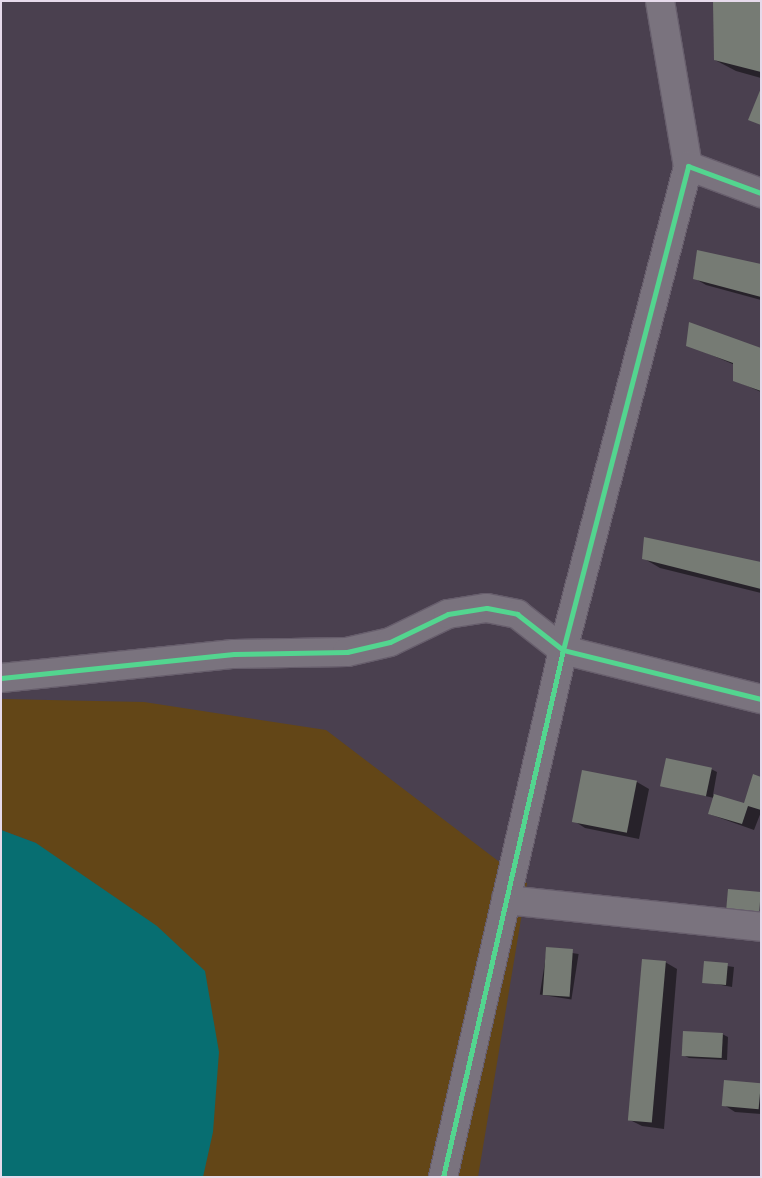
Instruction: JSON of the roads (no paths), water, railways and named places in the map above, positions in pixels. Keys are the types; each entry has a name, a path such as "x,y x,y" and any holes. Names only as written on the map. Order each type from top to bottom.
{"street":[{"path":"449,1176 506,900 563,650 688,166 660,1"},
{"path":"688,166 761,193"},
{"path":"1,678 234,654 347,652 390,642 448,614 487,608 517,614 563,650 761,699"},
{"path":"506,900 761,927"}]}
